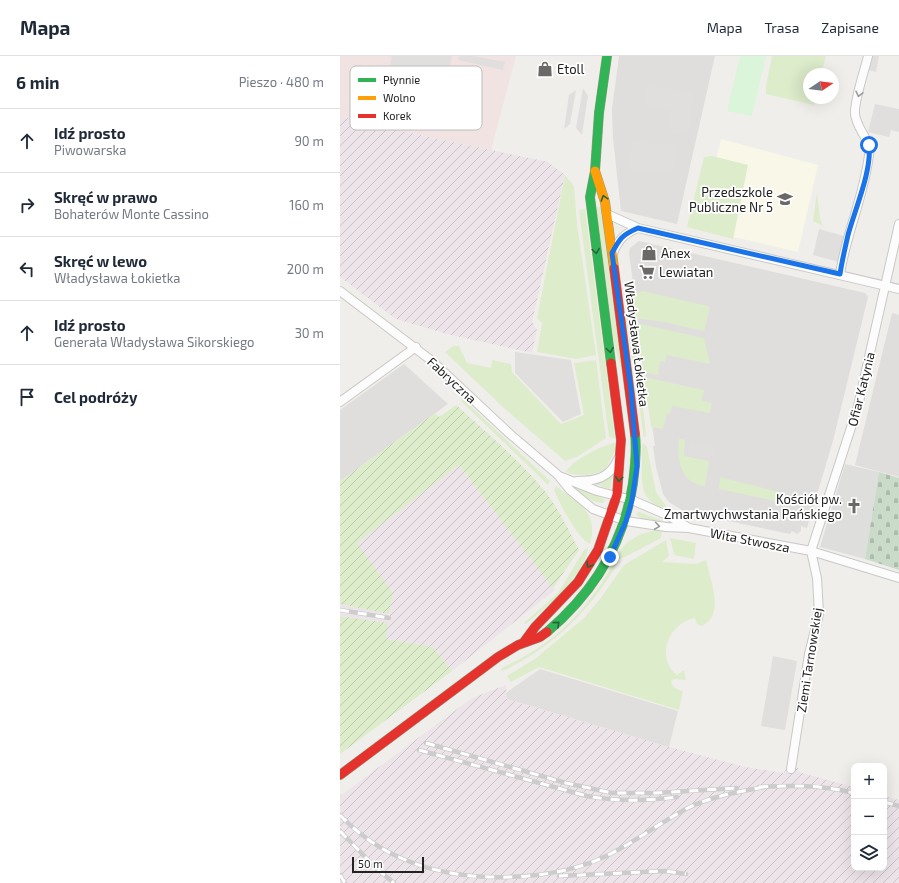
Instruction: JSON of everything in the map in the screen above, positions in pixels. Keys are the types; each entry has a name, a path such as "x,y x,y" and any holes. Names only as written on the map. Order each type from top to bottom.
{"main road":[{"name":"Władysława Łokietka","path":"524,642 532,631 578,582 598,550 611,517 617,495 621,451 613,374 590,197 595,171 599,113 607,56"},
{"name":"Władysława Łokietka","path":"524,642 542,636 578,603 610,557 626,521 632,500 637,466 636,440 607,214 605,202 595,171"},
{"path":"340,775 473,676 524,642"}],"street":[{"path":"840,274 848,234 859,199 870,154 869,145 857,122 854,112 868,56"},
{"path":"607,214 638,228 899,289"},
{"name":"Ofiar Katynia","path":"812,551 858,406 899,224"},
{"path":"612,253 619,239 624,234 638,228"},
{"name":"Fabryczna","path":"340,291 416,347 510,434 558,475 570,490 592,509 611,517"},
{"path":"340,402 416,347"},
{"name":"Fabryczna","path":"572,480 593,481 605,476 614,467 621,451"},
{"name":"Fabryczna","path":"558,475 597,490 632,500"},
{"name":"Wita Stwosza","path":"632,500 669,516 689,528"},
{"name":"Wita Stwosza","path":"611,517 626,521 666,527 689,528 812,551 899,578"},
{"name":"Ziemi Tarnowskiej","path":"791,769 809,654 819,614 817,578 812,551"}],"shaded area":[{"path":"340,56 516,56 491,150 396,130 482,130 482,66 350,66 350,118 340,116"},
{"path":"389,56 452,56 450,66 390,66 392,57"},
{"path":"459,56 473,56 505,62 503,70 458,60"},
{"path":"619,56 715,56 677,224 621,211 613,138 612,109"},
{"path":"872,56 879,56 876,72 868,70"},
{"path":"646,85 695,93 690,113 678,111 691,115 687,134 669,133 671,110 645,107"},
{"path":"583,88 588,96 582,135 576,128"},
{"path":"576,90 570,124 564,129 569,95"},
{"path":"875,104 899,109 899,132 891,130 889,137 868,132"},
{"path":"340,116 350,118 350,130 396,130 548,162 565,175 532,322 537,330 532,353 447,334 396,319 340,277"},
{"path":"721,139 818,165 798,252 699,229"},
{"path":"632,141 676,145 675,173 630,170"},
{"path":"819,229 844,236 839,262 813,255"},
{"path":"639,241 865,293 868,297 833,441 807,528 801,526 801,531 797,534 792,531 790,534 685,512 669,502 663,494 656,467 653,446 655,446 629,253 630,248"},
{"path":"892,313 899,315 899,477 855,465"},
{"path":"515,352 571,360 581,414 563,422 515,373"},
{"path":"404,364 448,404 340,481 340,410"},
{"path":"690,441 714,446 711,459 688,455"},
{"path":"845,464 879,472 865,559 820,547"},
{"path":"459,465 555,590 452,671 433,647 385,639 393,593 356,543"},
{"path":"340,604 389,614 388,623 340,616"},
{"path":"773,656 797,661 785,730 761,726"},
{"path":"540,669 678,711 669,747 507,699 506,693"},
{"path":"506,685 507,699 669,747 745,767 784,773 787,766 798,768 798,772 851,786 851,871 887,871 887,797 899,800 899,883 340,883 340,796 472,698"}],"green space":[{"path":"740,56 766,56 752,116 727,111"},
{"path":"772,56 826,56 823,68 803,68 803,102 766,94 766,86"},
{"path":"712,156 748,165 733,239 687,227 704,157"},
{"path":"565,175 574,186 577,224 596,355 576,359 537,352 542,323 537,318"},
{"path":"817,192 820,218 823,226 813,221"},
{"path":"596,207 601,207 622,372 614,344"},
{"path":"585,209 615,438 609,437 579,210"},
{"path":"642,291 708,306 710,308 704,331 664,322 635,318 632,297"},
{"path":"626,318 631,318 645,424 646,435 644,438"},
{"path":"636,323 704,338 710,364 667,355 665,362 660,361 658,375 643,372"},
{"path":"453,346 459,346 467,363 491,368 492,360 511,364 512,372 561,424 584,415 574,363 596,360 606,438 577,457 565,461 505,409 445,352"},
{"path":"644,377 704,390 702,401 712,403 710,413 672,406 670,414 667,413 663,429 651,427"},
{"path":"463,399 550,481 548,485 461,401"},
{"path":"456,405 512,456 543,489 567,526 579,550 553,588 459,465 357,543 393,593 389,614 340,604 340,481 435,413 439,417"},
{"path":"679,439 685,439 684,456 709,461 705,486 690,481 685,476 678,454"},
{"path":"614,443 616,445 614,453 605,470 595,474 586,475 576,475 566,472 574,463 587,454"},
{"path":"643,443 647,447 656,492 668,509 652,502 644,492 642,479"},
{"path":"879,472 899,478 899,570 865,559"},
{"path":"613,474 610,489 592,483"},
{"path":"720,477 786,494 782,505 771,500 719,489"},
{"path":"556,486 585,509 592,524 590,544 585,541 569,520 554,490"},
{"path":"572,486 590,492 605,500 603,503 599,503 591,500 582,495"},
{"path":"639,512 664,521 645,520 636,514"},
{"path":"655,530 662,530 661,538 623,558 617,559 622,548 626,544 637,536"},
{"path":"670,538 696,543 694,559 674,555"},
{"path":"666,540 669,556 662,562 696,564 706,560 713,587 715,606 713,615 709,621 701,626 697,624 695,618 686,621 672,634 668,642 666,651 670,668 677,675 684,670 686,680 674,679 671,681 676,688 683,691 679,710 539,667 511,682 507,676 536,658 583,619 600,599 624,565"},
{"path":"588,548 586,558 573,579 543,610 526,624 524,623 558,593 584,550"},
{"path":"614,563 616,565 615,568 606,582 574,621 535,653 506,670 501,671 502,668 529,654 561,631 590,599"},
{"path":"340,616 388,623 386,639 433,647 452,671 340,754"}],"railway":[{"path":"340,610 389,618"},
{"path":"426,743 566,783 612,793 656,793 737,788"},
{"path":"419,750 587,796 632,800 677,797"},
{"path":"759,787 807,786 830,788 851,792"},
{"path":"340,815 360,834 383,849 406,860 431,869 457,874 483,877 510,877 537,875 571,869 588,864 615,851 688,808 706,800 764,787"},
{"path":"887,803 899,806"},
{"path":"340,831 376,868 394,883"},
{"path":"559,876 665,871 686,874"},
{"path":"340,875 345,883"}],"traffic: fast":[{"path":"607,56 599,113 595,171 590,197 611,363"},
{"path":"547,632 579,601 592,584 614,546 629,505 635,465 635,434"}],"traffic: slow":[{"path":"595,171 605,202 614,268"}],"traffic: jam":[{"path":"614,268 635,434"},
{"path":"524,642 535,627 578,582 598,550 617,495 621,440 611,363"},
{"path":"340,775 498,657 518,645 540,637 547,632"}],"place":[{"name":"Etoll","path":"545,69"},
{"name":"Przedszkole Publiczne Nr 5","path":"785,199"},
{"name":"Anex","path":"649,253"},
{"name":"Lewiatan","path":"647,272"},
{"name":"Kościół pw. Zmartwychwstania Pańskiego","path":"854,506"}],"route":[{"path":"610,557 626,521 632,500 637,466 631,390 612,253 619,239 624,234 638,228 840,274 848,234 859,199 870,154 869,145"}]}
